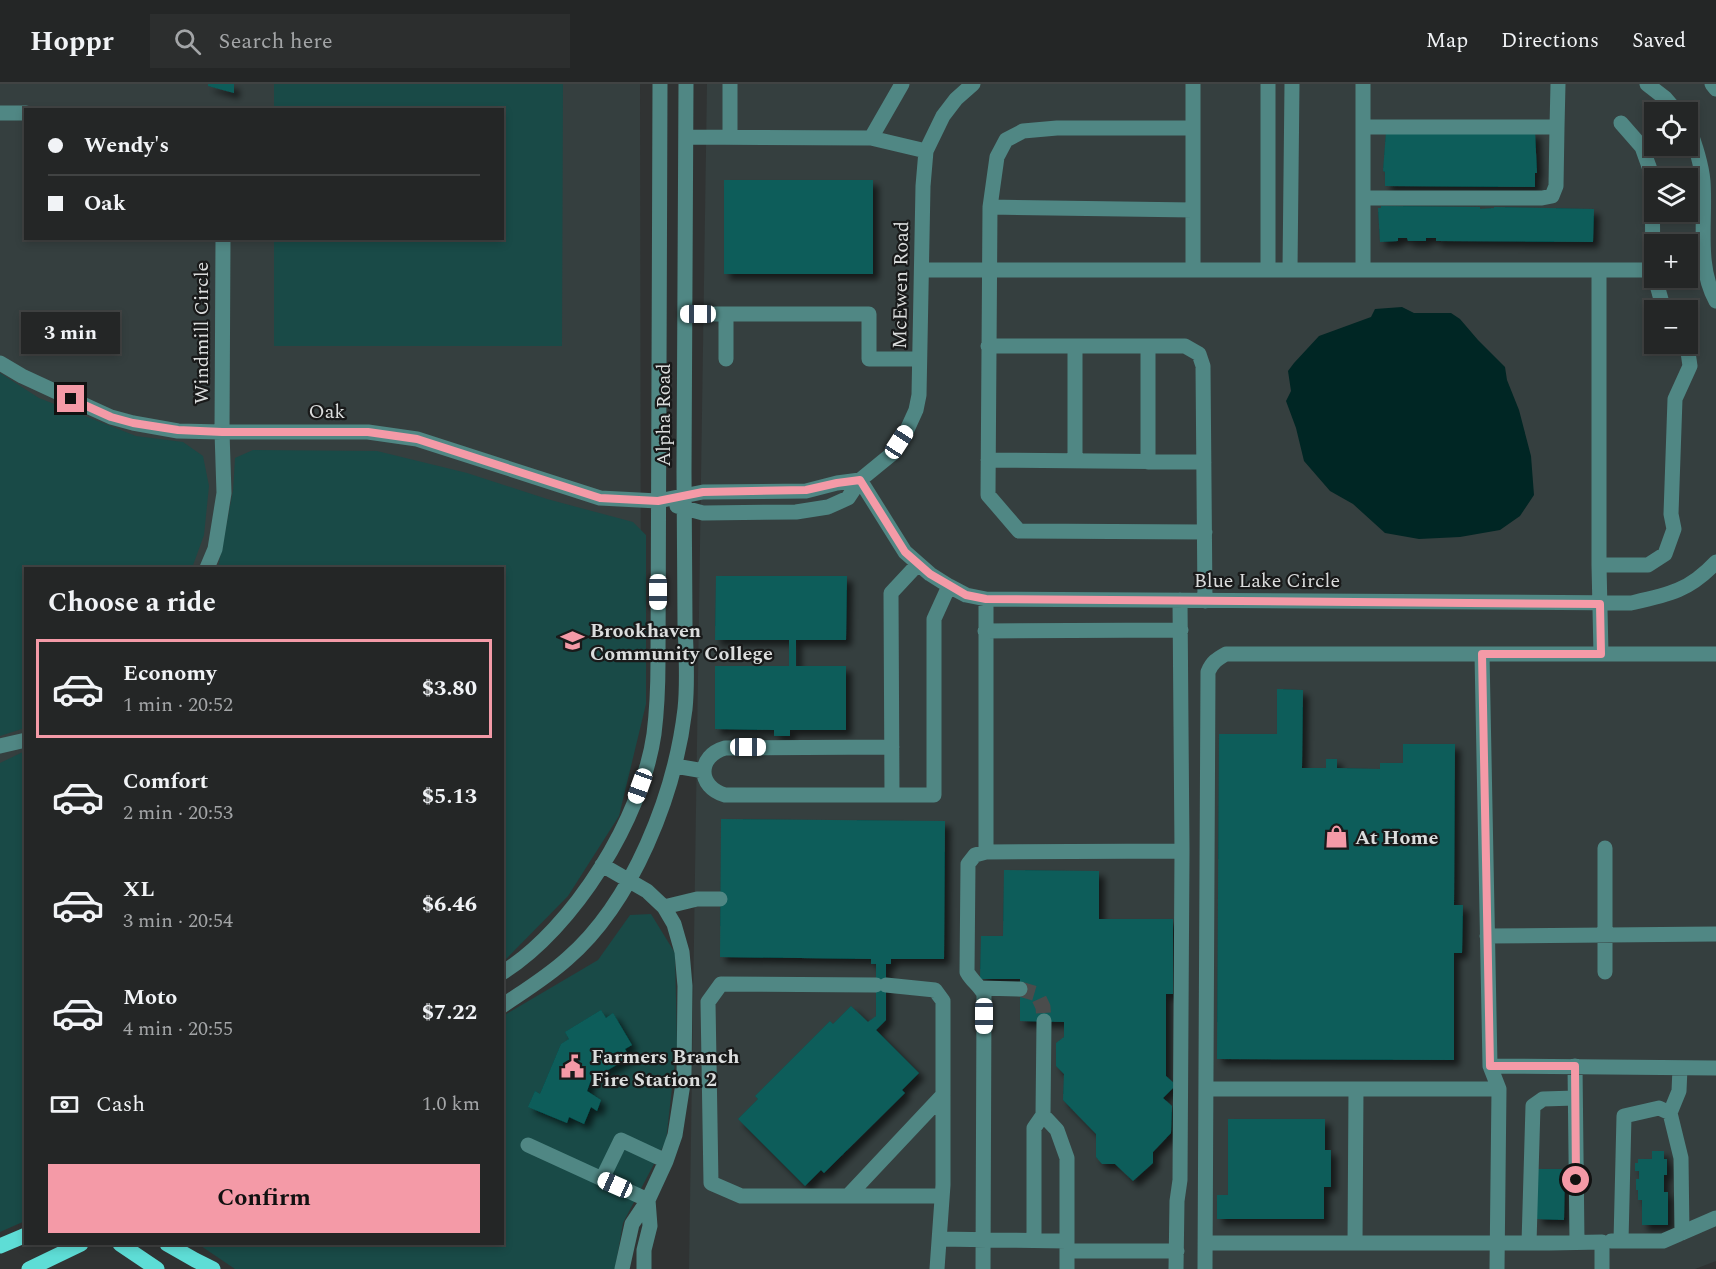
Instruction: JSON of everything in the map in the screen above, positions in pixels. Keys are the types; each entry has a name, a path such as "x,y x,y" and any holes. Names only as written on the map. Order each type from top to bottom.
{"main road":[{"path":"0,1246 24,1236"},
{"path":"29,1269 79,1245"},
{"path":"121,1245 157,1269"},
{"path":"169,1245 213,1269"},
{"path":"187,1245 195,1260"}],"street":[{"name":"Alpha Road","path":"504,972 555,930 579,901 602,865 633,806 647,767 654,736 657,700 660,84"},
{"name":"Alpha Road","path":"504,1005 567,959 606,915 629,880 651,835 675,766 685,707 686,670 684,502 686,84"},
{"path":"730,84 730,137"},
{"path":"871,138 902,84"},
{"path":"1193,84 1193,270"},
{"path":"1268,84 1268,270"},
{"path":"1290,270 1292,84"},
{"path":"1363,84 1363,270"},
{"path":"1363,198 1542,198 1552,196 1556,186 1558,84"},
{"path":"1647,84 1668,102"},
{"path":"1712,84 1716,89"},
{"name":"McEwen Road","path":"658,501 684,502 703,513 814,510 828,507 848,498 860,480 893,453 916,410 919,395 923,186 926,152 943,116 969,85"},
{"path":"0,113 24,113"},
{"path":"1621,123 1642,147 1652,175 1653,234"},
{"path":"1363,127 1557,127"},
{"path":"1193,128 1057,128 1023,131 1006,140 997,156 990,207 988,270 988,495 1019,531 1204,532"},
{"path":"686,137 871,138 926,152"},
{"path":"1698,155 1703,180 1704,270 1714,291"},
{"path":"1268,177 1291,177"},
{"path":"990,207 1193,210"},
{"name":"Windmill Circle","path":"207,567 215,549 224,493 223,240"},
{"path":"921,270 1599,270 1644,273"},
{"path":"1599,270 1601,654"},
{"path":"1698,270 1704,270"},
{"path":"685,314 869,314 869,359 919,359"},
{"path":"726,314 726,359"},
{"path":"988,346 1185,346 1199,354 1203,366 1205,601"},
{"path":"1075,346 1076,461"},
{"path":"1148,346 1148,462"},
{"path":"1599,575 1648,565 1665,554 1674,529 1671,514 1675,399 1690,366 1688,354"},
{"name":"Oak","path":"0,363 22,376 111,417 133,423 178,430 368,432 417,439 600,498 658,501"},
{"path":"988,460 1204,462"},
{"name":"McEwen Road","path":"684,502 703,492 806,490 860,480"},
{"name":"Blue Lake Circle","path":"860,480 905,552 930,574 966,595 986,599 1631,603 1670,594 1688,586 1716,562"},
{"path":"892,795 891,593 918,564"},
{"path":"892,747 725,748 711,754 706,760 704,771 706,783 711,789 725,795 934,795 934,619 949,585"},
{"path":"986,599 986,852"},
{"path":"1176,1269 1180,1179 1182,851 1180,600"},
{"path":"985,631 1181,630"},
{"path":"1205,1269 1208,672 1210,665 1226,654 1716,654"},
{"path":"1482,654 1490,1066 1499,1089 1497,1269"},
{"path":"0,746 24,740"},
{"path":"675,766 704,771"},
{"path":"1605,848 1605,972"},
{"path":"984,1269 984,994 979,984 972,980 967,972 968,864 975,855 986,852 1182,851"},
{"path":"602,865 646,891 664,906 674,924 682,952 685,986 684,1077 675,1136 648,1200 632,1224 622,1269"},
{"path":"664,906 697,899 720,899"},
{"path":"1487,936 1716,934"},
{"path":"937,1269 942,1196 944,1001 935,990 881,985 722,984 708,1002 711,1184 741,1197 942,1196"},
{"path":"981,988 1020,989"},
{"path":"1034,1240 1034,1128 1043,1114 1044,1025"},
{"path":"1490,1066 1716,1068"},
{"path":"1575,1066 1577,1242"},
{"path":"1680,1068 1679,1091 1670,1113 1681,1158 1682,1233"},
{"path":"684,1077 709,1078"},
{"path":"1206,1089 1499,1089"},
{"path":"1355,1243 1356,1089"},
{"path":"848,1196 943,1095"},
{"path":"1529,1243 1533,1106 1543,1099 1575,1098"},
{"path":"1621,1241 1624,1116 1659,1108 1670,1113"},
{"path":"1043,1114 1057,1130 1066,1158 1067,1269"},
{"path":"602,1179 621,1140 666,1161"},
{"path":"528,1145 648,1200"},
{"path":"644,1269 644,1250 650,1226 648,1200"},
{"path":"1205,1243 1663,1241 1716,1218"},
{"path":"940,1239 1034,1240 1067,1246 1177,1251"},
{"path":"1602,1242 1602,1269"}],"shaded area":[{"name":"Brookhaven Community College","path":"0,84 640,84 641,714 504,570 504,567 24,567 24,1219 0,1232"},
{"path":"274,84 563,84 562,346 274,346 274,240 504,240 504,108 274,108"},
{"path":"707,84 1716,84 1716,1261 1695,1269 689,1269"},
{"path":"1402,307 1414,313 1451,313 1460,319 1505,367 1531,456 1534,495 1520,516 1500,530 1460,537 1419,539 1385,533 1353,504 1330,491 1304,461 1296,428 1286,401 1291,391 1288,371 1319,336 1371,317 1375,309"},
{"path":"0,373 39,398 136,436 183,442 203,456 209,486 204,535 192,567 24,567 24,728 0,736"},
{"path":"253,450 377,451 467,473 547,499 633,522 646,535 646,704 619,816 568,896 504,961 504,567 218,567 233,491 235,458"},
{"path":"24,751 24,1221 0,1232 0,763"},
{"path":"651,914 675,953 677,1044 666,1141 623,1223 615,1269 235,1269 199,1245 504,1245 504,1015 598,960 630,915"}],"building":[{"path":"208,84 234,84 234,93 208,86"},
{"path":"1386,132 1535,132 1537,173 1535,173 1535,187 1385,186 1385,172 1383,171"},
{"path":"724,180 873,180 873,274 724,274"},
{"path":"1381,206 1594,209 1593,242 1436,241 1436,238 1426,238 1426,241 1408,241 1407,238 1398,238 1398,241 1380,242 1378,208"},
{"path":"716,576 847,576 846,640 796,640 796,666 846,666 846,730 790,730 790,736 774,736 774,730 715,729 715,666 789,666 789,640 715,640"},
{"name":"At Home","path":"1277,689 1303,690 1302,768 1326,768 1326,759 1337,759 1337,768 1380,769 1380,763 1403,763 1403,744 1455,744 1454,905 1463,905 1462,953 1454,953 1454,1060 1217,1059 1219,734 1277,734"},
{"path":"721,819 945,821 944,959 891,959 891,964 886,964 886,1020 876,1030 919,1073 902,1090 905,1093 824,1173 821,1170 805,1186 738,1119 758,1099 755,1096 830,1021 833,1024 851,1006 868,1022 876,1016 876,964 871,964 871,959 720,957"},
{"path":"1004,870 1099,871 1099,919 1173,919 1173,994 1166,994 1166,1076 1176,1085 1163,1098 1172,1106 1171,1133 1153,1152 1153,1163 1133,1181 1115,1164 1102,1164 1096,1157 1096,1134 1063,1100 1064,1074 1056,1066 1056,1043 1064,1037 1064,1022 1020,1021 1020,979 980,979 981,936 1003,936"},
{"path":"601,1010 606,1018 613,1013 632,1045 625,1049 630,1057 591,1080 587,1091 601,1100 597,1111 591,1107 584,1124 569,1117 567,1123 528,1107 535,1091 540,1094 561,1044 569,1039 565,1032"},
{"path":"1228,1119 1325,1119 1325,1150 1331,1150 1331,1187 1324,1187 1324,1219 1217,1219 1217,1195 1228,1195"},
{"path":"1652,1151 1664,1151 1664,1159 1667,1159 1664,1192 1668,1192 1668,1225 1642,1225 1642,1200 1638,1200 1638,1190 1636,1190 1639,1171 1635,1171 1635,1163 1638,1163 1638,1159 1652,1159"},
{"path":"1536,1169 1565,1169 1564,1220 1537,1219"}],"tunnel":[{"path":"1020,989 1037,994 1043,1007 1044,1021"}],"place":[{"name":"Brookhaven Community College","path":"572,641"},
{"name":"At Home","path":"1337,837"},
{"name":"Farmers Branch Fire Station 2","path":"573,1067"}],"route":[{"path":"71,399 111,417 178,430 368,432 417,439 600,498 658,501 703,492 806,490 860,480 905,552 930,574 966,595 986,599 1600,604 1601,654 1482,654 1490,1066 1575,1066 1576,1180"}]}
